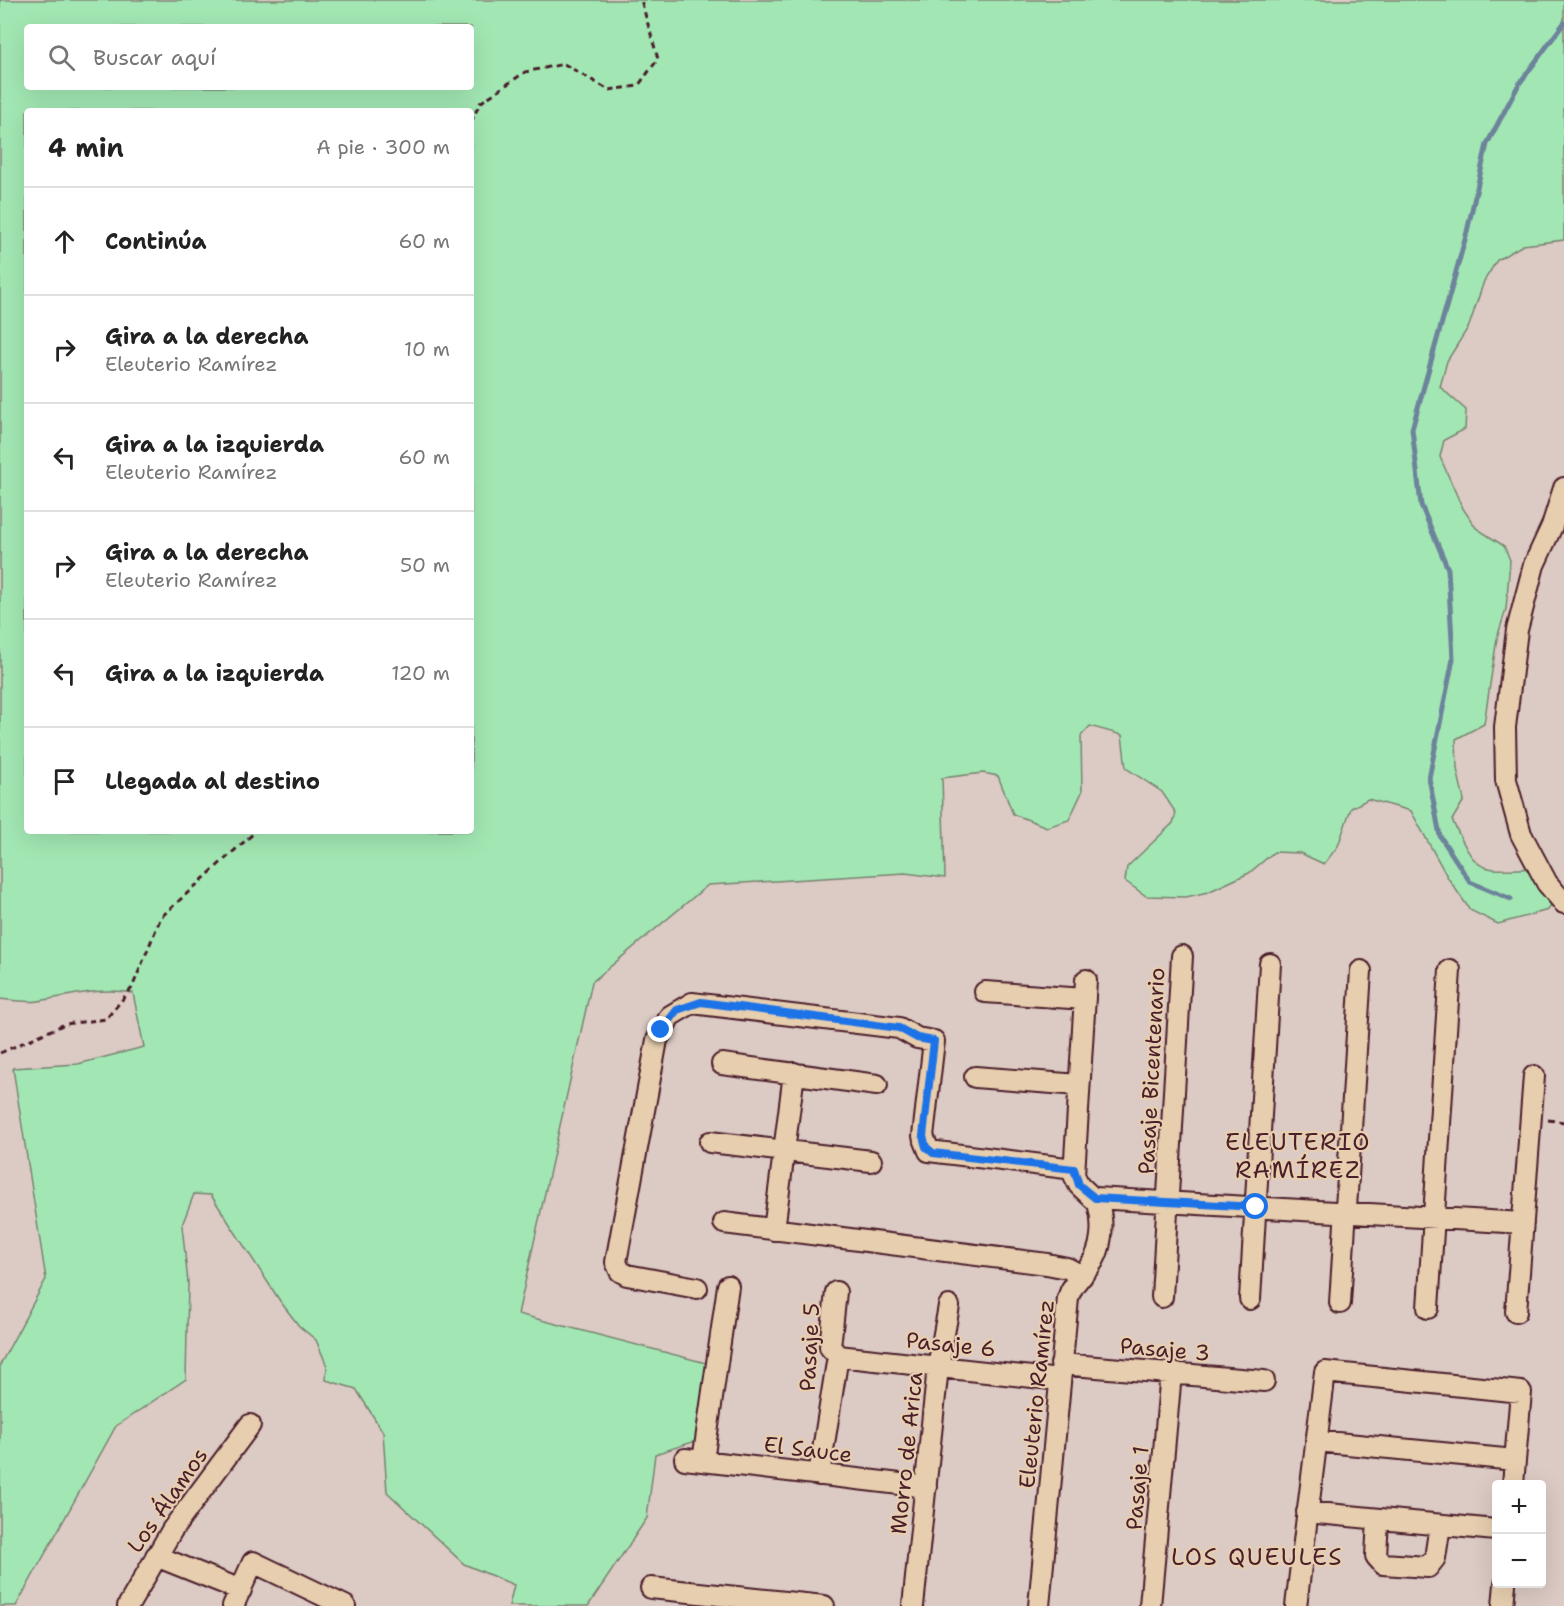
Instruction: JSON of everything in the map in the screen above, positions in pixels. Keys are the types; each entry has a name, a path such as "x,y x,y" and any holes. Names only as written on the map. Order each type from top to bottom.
{"street":[{"path":"1564,488 1552,526 1533,565 1517,630 1505,727 1506,780 1521,834 1547,883 1564,903"},
{"name":"Pasaje Bicentenario","path":"1162,1297 1182,956"},
{"path":"1250,1299 1270,964"},
{"path":"1428,1308 1450,970"},
{"path":"1340,1303 1361,971"},
{"path":"985,992 1085,989 1074,1169 1079,1185 1095,1198 1523,1223"},
{"path":"697,1288 627,1275 620,1271 616,1262 654,1050 661,1030 670,1016 684,1006 701,1002 899,1028 917,1038 934,1041 923,1136 929,1150 1074,1169"},
{"path":"722,1064 877,1085"},
{"path":"774,1230 794,1073"},
{"path":"1516,1312 1534,1076"},
{"path":"975,1077 1079,1085"},
{"path":"710,1142 872,1161"},
{"name":"Eleuterio Ramírez","path":"1039,1606 1068,1298 1073,1285 1097,1256 1100,1244 1100,1209 1095,1198"},
{"path":"724,1223 1047,1264 1082,1275"},
{"name":"El Sauce","path":"728,1286 694,1460 926,1487"},
{"name":"Pasaje 5","path":"819,1475 838,1356 830,1347 836,1292"},
{"name":"Morro de Arica","path":"913,1606 939,1367 949,1306"},
{"name":"Pasaje 6","path":"838,1356 939,1367 1061,1372"},
{"name":"Pasaje 3","path":"1061,1372 1171,1373 1264,1382"},
{"path":"1296,1606 1325,1372 1521,1392 1513,1480"},
{"name":"Pasaje 1","path":"1150,1606 1171,1373"},
{"name":"Los Álamos","path":"128,1606 156,1556 250,1425"},
{"path":"1316,1441 1515,1460"},
{"path":"1307,1512 1492,1530"},
{"path":"1378,1519 1376,1556 1383,1563 1428,1567 1432,1564 1440,1525"},
{"path":"156,1556 237,1598 253,1562 345,1606"},
{"path":"651,1588 824,1606"},
{"path":"1503,1606 1505,1588"}],"path":[{"path":"474,116 480,103 525,72 564,64 609,90 638,86 658,59 641,0"},
{"path":"0,1053 64,1024 106,1019 132,987 160,917 253,834"}],"green space":[{"path":"0,0 1564,0 1564,240 1523,245 1497,260 1484,281 1469,326 1447,361 1440,387 1466,410 1465,429 1444,440 1440,457 1462,507 1476,528 1504,546 1510,560 1506,609 1497,638 1484,724 1456,739 1457,769 1464,800 1452,820 1474,860 1490,868 1536,868 1553,902 1548,910 1498,924 1470,910 1448,878 1411,811 1368,799 1351,808 1338,846 1324,864 1300,853 1274,852 1249,873 1208,892 1186,897 1146,896 1125,881 1127,867 1173,823 1176,813 1162,792 1126,768 1122,735 1090,726 1081,736 1082,792 1069,820 1047,827 1013,814 998,776 983,773 942,778 945,878 905,873 708,885 592,982 518,1314 710,1364 696,1441 655,1454 647,1518 588,1606 509,1606 514,1585 464,1564 387,1492 383,1432 356,1389 326,1380 327,1366 316,1340 299,1326 280,1301 211,1195 194,1194 182,1225 188,1283 186,1379 116,1426 16,1606 0,1606 0,1365 46,1279 13,1068 78,1064 144,1047 133,993 108,991 24,1002 0,999"}],"waterway":[{"path":"1511,899 1470,882 1440,836 1429,778 1453,659 1448,569 1421,505 1412,429 1466,236 1487,144 1519,84 1564,23"}],"district":[{"name":"ELEUTERIO RAMÍREZ","path":"1298,1156"},
{"name":"LOS QUEULES","path":"1257,1557"}],"route":[{"path":"661,1030 665,1022 677,1010 701,1002 899,1028 917,1038 934,1041 923,1136 926,1147 933,1153 1074,1169 1079,1185 1095,1198 1256,1207"}]}
